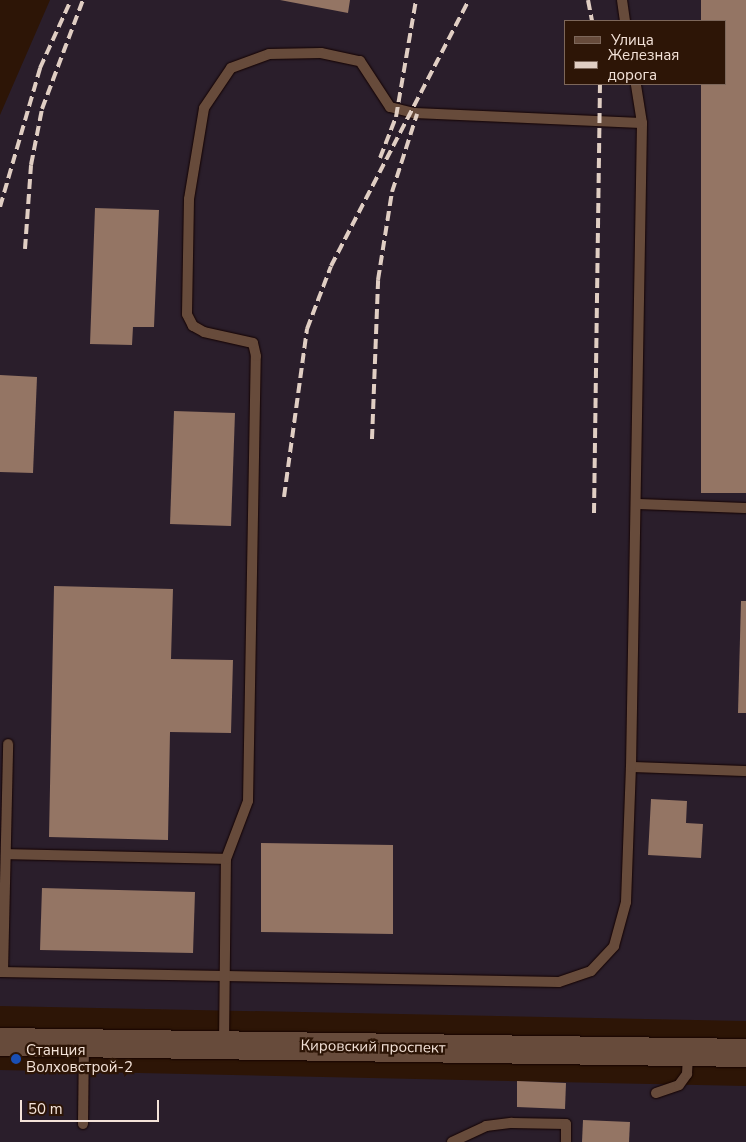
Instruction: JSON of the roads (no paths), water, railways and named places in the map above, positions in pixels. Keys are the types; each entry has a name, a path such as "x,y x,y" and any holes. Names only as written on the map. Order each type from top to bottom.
{"main road":[{"name":"Кировский проспект","path":"0,1042 746,1053"}],"lane":[{"path":"622,0 625,20"},
{"path":"224,1045 226,859 248,801 256,356 253,343 204,332 192,326 187,314 189,199 204,108 231,68 269,54 321,53 360,61 390,106 414,113 642,123"},
{"path":"8,744 1,972 558,982 591,971 614,946 626,902 637,504 642,123 636,85"},
{"path":"637,504 746,508"},
{"path":"631,767 746,771"},
{"path":"6,854 226,859"},
{"path":"84,1043 84,1124"},
{"path":"656,1093 679,1085 686,1074 688,1052"},
{"path":"452,1142 463,1134 512,1122 566,1124 566,1142"}],"railway":[{"path":"0,207 40,68 71,0"},
{"path":"25,249 31,165 42,109 83,0"},
{"path":"380,158 396,117 416,0"},
{"path":"284,497 307,329 331,266 469,0"},
{"path":"588,0 592,20"},
{"path":"594,513 600,85"},
{"path":"372,439 378,280 392,192 417,114"}],"place":[{"name":"Станция Волховстрой-2","path":"16,1059"}]}
